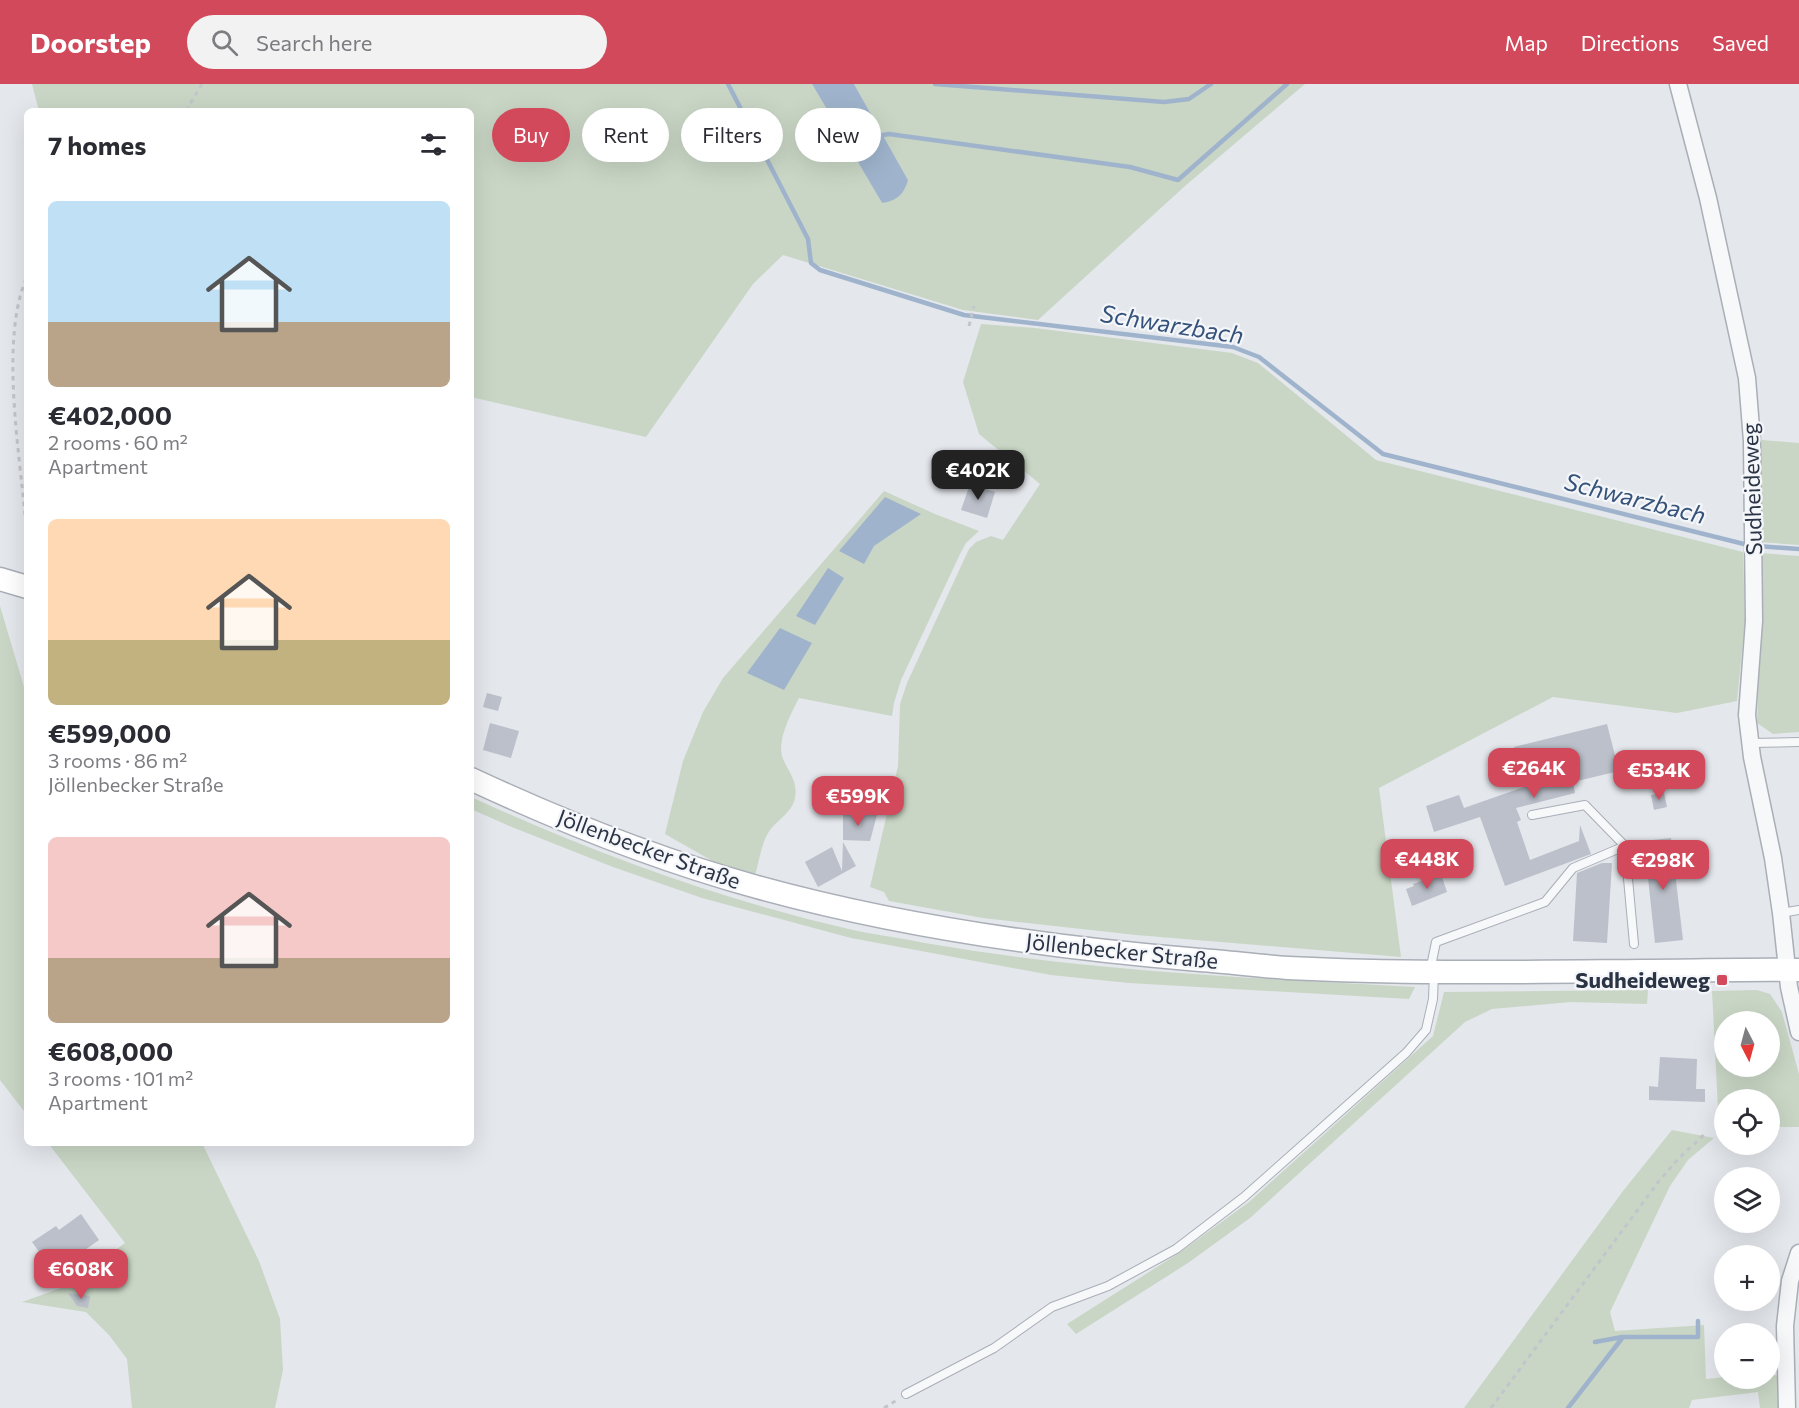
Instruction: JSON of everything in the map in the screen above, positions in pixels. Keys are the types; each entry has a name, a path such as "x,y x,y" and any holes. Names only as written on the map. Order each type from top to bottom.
{"street":[{"name":"Sudheideweg","path":"1678,84 1708,198 1747,378 1752,441 1754,543 1754,621 1747,715 1760,802 1773,858 1793,970 1799,1032"},
{"path":"0,579 24,586"},
{"name":"Jöllenbecker Straße","path":"474,780 518,801 619,841 712,873 780,893 908,922 991,937 1133,954 1287,968 1432,971 1793,970"},
{"path":"1787,1408 1785,1326 1790,1281 1799,1253"}],"lane":[{"path":"1750,743 1799,742"},
{"path":"1532,815 1585,805 1624,846 1634,944"},
{"path":"906,1394 994,1348 1052,1307 1108,1286 1176,1249 1244,1197 1412,1046 1425,1030 1433,999 1432,971 1436,942 1545,902 1573,868 1624,846"},
{"path":"1781,913 1799,910"}],"path":[{"path":"188,108 202,84"},
{"path":"24,284 20,293 14,336 15,394 24,503"},
{"path":"969,326 974,306"},
{"path":"1491,1408 1659,1181 1678,1158 1706,1133"}],"green space":[{"path":"32,84 812,84 826,108 795,108 795,162 858,162 882,203 908,180 881,132 881,108 868,108 854,84 1305,84 1185,186 1038,320 963,310 783,255 753,284 646,437 474,398 474,108 38,108"},
{"path":"981,324 1035,328 1232,353 1258,363 1376,460 1743,552 1745,622 1737,701 1677,713 1553,697 1379,788 1401,957 1136,935 983,918 889,901 884,892 870,887 898,766 900,704 907,683 969,549 976,542 991,536 1003,540 1040,484 979,434 963,382"},
{"path":"1762,440 1799,443 1799,545 1760,542"},
{"path":"884,491 979,531 966,543 960,554 901,680 892,716 799,698 785,728 781,744 783,759 796,792 793,804 767,835 755,875 716,863 665,834 683,761 703,712 723,678"},
{"path":"1760,553 1799,556 1799,732 1773,734 1757,723 1761,618"},
{"path":"0,606 24,687 24,1111 0,1080"},
{"path":"474,798 611,856 706,890 862,932 986,953 1108,967 1231,977 1415,987 1409,999 1129,983 1051,975 851,938 702,898 613,867 474,810"},
{"path":"1648,990 1647,1004 1571,1002 1492,1009 1465,1022 1250,1218 1188,1263 1076,1334 1067,1324 1179,1253 1249,1202 1433,1036 1444,992"},
{"path":"1757,990 1770,994 1782,1012 1799,1074 1799,1127 1780,1127 1780,1089 1717,1089 1716,1077 1780,1077 1780,1011 1714,1011 1714,1030 1712,991"},
{"path":"1672,1130 1714,1138 1688,1160 1670,1186 1610,1312 1615,1331 1704,1325 1706,1379 1714,1378 1714,1389 1780,1389 1780,1387 1782,1408 1760,1408 1758,1392 1692,1400 1689,1408 1464,1408 1623,1191"},
{"path":"50,1146 203,1146 259,1261 280,1319 283,1370 275,1408 132,1408 127,1359 109,1335 86,1312 22,1302 64,1287 125,1243"}],"water":[{"path":"812,84 854,84 868,108 826,108"},
{"path":"881,132 908,180 899,196 892,201 882,203 858,162 881,162"},
{"path":"885,497 921,514 874,546 864,564 839,551"},
{"path":"828,568 844,578 815,625 796,616"},
{"path":"780,628 812,643 784,690 747,673"}],"building":[{"path":"970,484 995,492 987,518 961,510"},
{"path":"487,693 502,697 498,711 483,707"},
{"path":"490,723 519,731 511,758 483,750"},
{"path":"1607,724 1619,771 1573,782 1575,793 1516,808 1521,820 1517,822 1530,860 1579,841 1580,825 1591,854 1505,886 1480,817 1434,832 1426,806 1459,795 1464,808 1524,787 1514,747"},
{"path":"1664,793 1667,807 1654,810 1651,795"},
{"path":"843,813 877,815 870,841 843,840"},
{"path":"1671,838 1683,940 1655,943 1644,841"},
{"path":"843,842 856,866 818,887 805,862 832,847 842,871"},
{"path":"1602,863 1612,863 1607,943 1573,941 1577,873"},
{"path":"1441,874 1447,892 1412,906 1406,889 1414,886 1413,884"},
{"path":"1660,1057 1697,1059 1696,1089 1705,1089 1705,1102 1649,1100 1649,1086 1658,1087"},
{"path":"81,1214 99,1240 54,1272 32,1242 56,1226 59,1230"},
{"path":"68,1293 90,1296 88,1308 77,1306"}],"waterway":[{"name":"Schwarzbach","path":"728,84 808,239 811,263 820,270 964,315 1233,347 1259,357 1383,454 1748,545"},
{"path":"935,84 1164,102 1189,99 1211,84"},
{"path":"883,135 1130,167 1178,180 1287,84"},
{"name":"Schwarzbach","path":"1757,546 1799,549"},
{"path":"1568,1408 1623,1337 1698,1337 1698,1321"},
{"path":"1595,1342 1622,1337"}],"place":[{"name":"Sudheideweg","path":"1722,980"}]}
